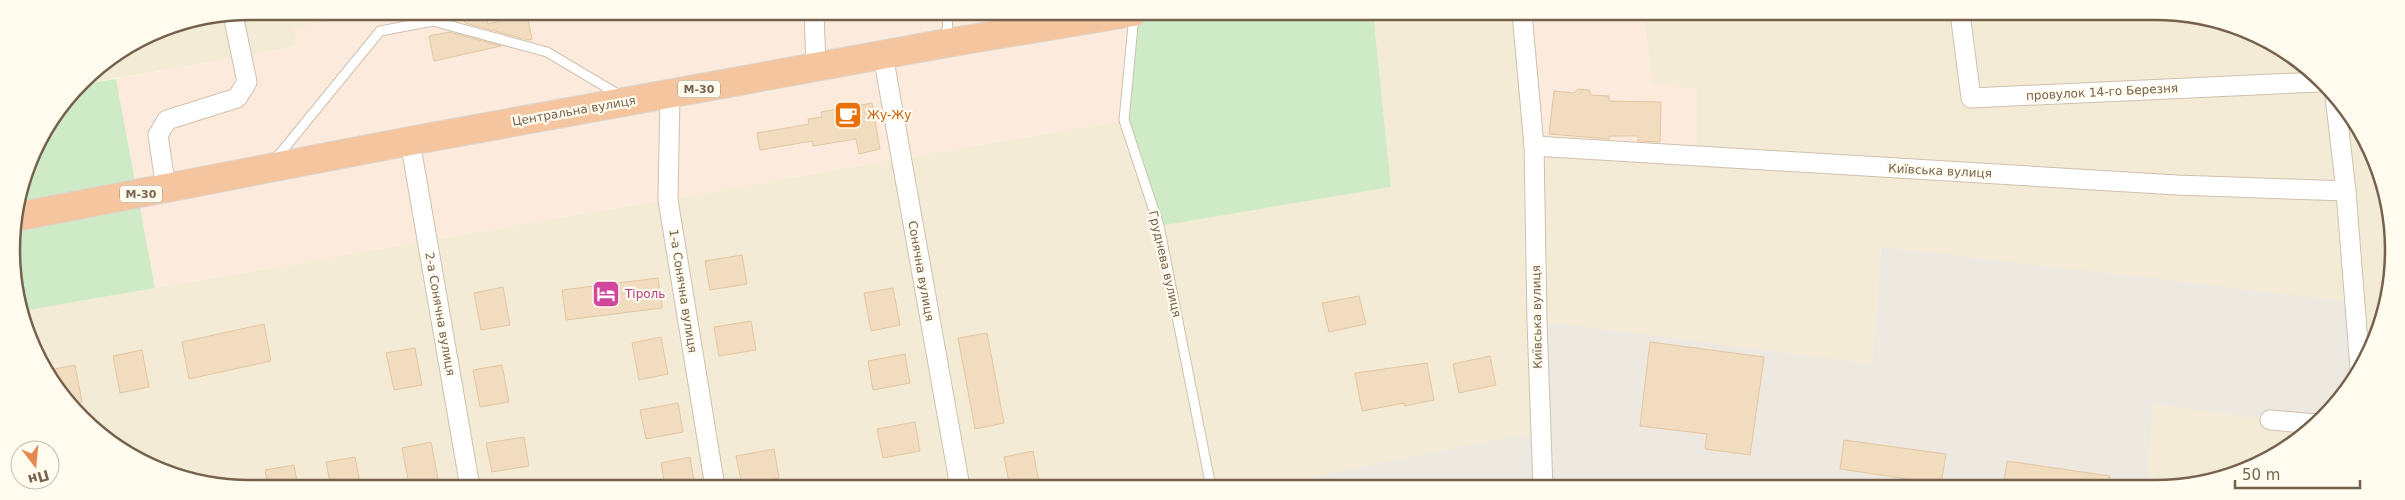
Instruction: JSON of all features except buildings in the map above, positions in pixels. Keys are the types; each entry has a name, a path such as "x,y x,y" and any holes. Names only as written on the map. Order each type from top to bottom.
{"highway":[{"name":"Центральна вулиця","path":"22,217 410,141 947,43 1085,20"}],"street":[{"path":"166,189 158,135 167,120 237,98 247,82 234,20"},
{"path":"814,20 816,68"},
{"name":"Київська вулиця","path":"1523,20 1534,146 1537,321 1543,480"},
{"name":"провулок 14-го Березня","path":"1961,20 1971,98 2313,82"},
{"name":"Сонячна вулиця","path":"883,55 959,480"},
{"name":"1-а Сонячна вулиця","path":"670,94 668,200 714,480"},
{"path":"2337,109 2346,191 2359,356"},
{"name":"2-а Сонячна вулиця","path":"410,141 469,480"},
{"name":"Київська вулиця","path":"1534,146 2177,185 2346,191"},
{"path":"2270,420 2307,423"}],"lane":[{"path":"947,43 948,20"},
{"name":"Груднева вулиця","path":"1132,20 1124,120 1159,226 1209,480"},
{"path":"266,170 380,31 434,21 547,52 631,101"}],"shaded area":[{"path":"235,20 352,20 296,47 92,83 122,59 148,44 176,32 205,24"},
{"path":"334,20 1130,20 1124,120 155,288 116,79 296,47 294,29"},
{"path":"1374,20 1535,20 1652,82 1644,20 2170,20 2215,28 2257,44 2283,59 2307,77 2328,98 2354,135 2373,176 2381,205 2385,235 2385,265 2381,295 2373,324 2353,366 1881,247 1872,365 1297,480 235,480 205,476 176,468 148,456 122,441 87,413 51,365 32,324 28,310 1124,120 1391,188"},
{"path":"1523,20 1644,20 1652,82 1697,90 1697,157 1534,146"},
{"path":"1881,247 2355,302 2359,356 2346,378 2328,402 2311,419 2270,420 2153,404 2148,480 1297,480 1541,431 1537,321 1872,364"},
{"path":"2153,403 2270,420 2307,423 2270,449 2229,468 2200,476 2170,480 2148,480"}],"green space":[{"path":"1133,20 1374,20 1391,187 1159,226 1124,120"},
{"path":"116,79 155,288 28,310 20,265 20,235 28,190 32,176 51,135 77,98 92,83"}],"place":[{"name":"Жу-Жу","path":"848,115"},
{"name":"Тіроль","path":"606,294"}]}
